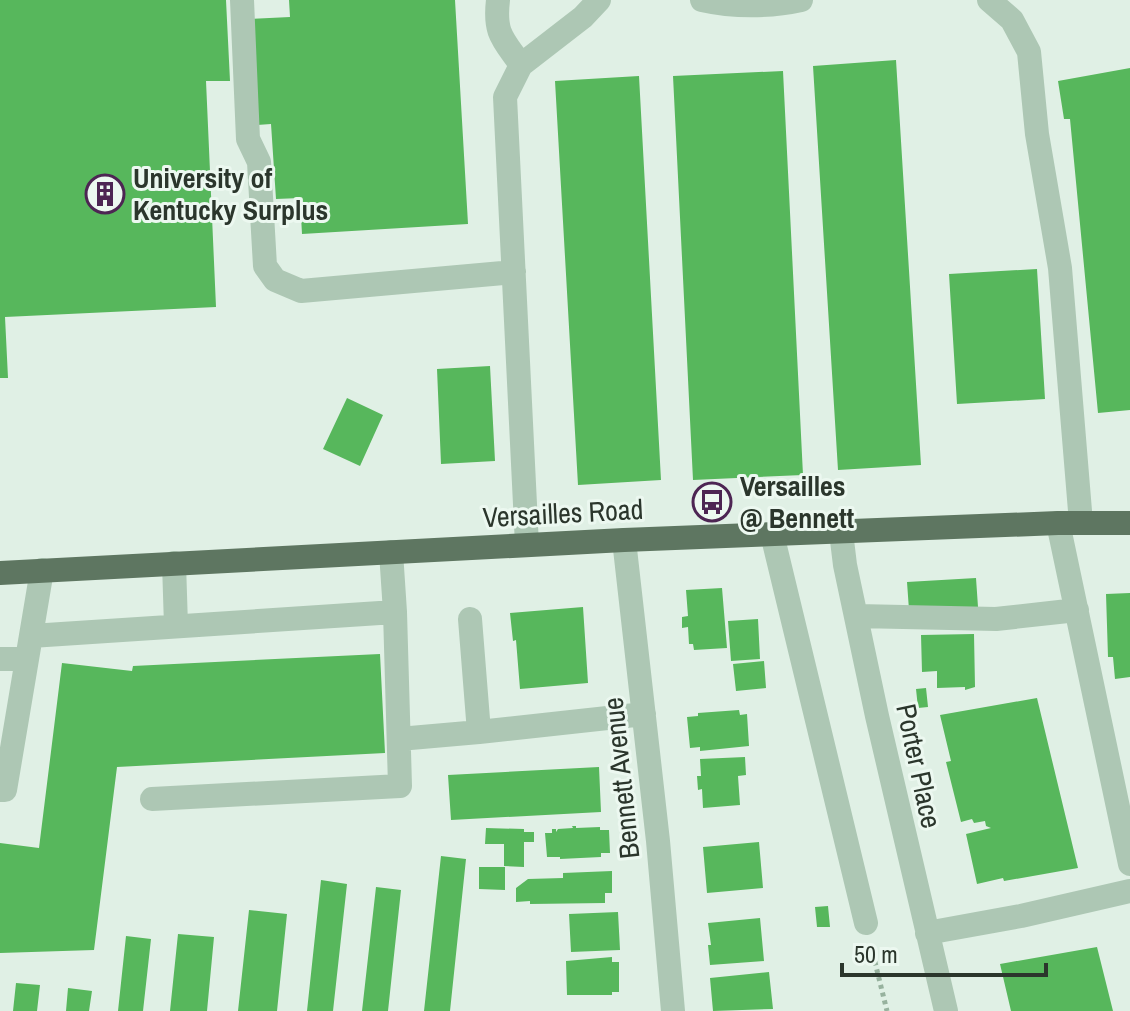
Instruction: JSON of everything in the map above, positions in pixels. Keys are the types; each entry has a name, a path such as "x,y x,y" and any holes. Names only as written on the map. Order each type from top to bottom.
{"main road":[{"name":"Versailles Road","path":"0,573 624,540 1130,523"}],"street":[{"path":"242,0 248,139 259,162 265,266 275,280 301,291 514,272"},
{"path":"498,0 496,14 499,32 521,65"},
{"path":"527,545 505,97 521,65 583,17 599,0"},
{"path":"702,0 721,5 785,4 801,0"},
{"path":"989,0 1012,20 1029,52 1037,134 1060,268 1070,523 1077,610 1130,864"},
{"name":"Porter Place","path":"841,532 845,565 893,787 946,1011"},
{"path":"772,534 866,923"},
{"name":"Bennett Avenue","path":"624,540 673,1011"},
{"path":"152,799 400,786 391,552"},
{"path":"174,563 176,626"},
{"path":"0,790 5,790 42,570"},
{"path":"857,616 996,619 1077,610"},
{"path":"0,659 29,648 176,626 395,612"},
{"path":"470,619 479,732"},
{"path":"399,739 644,714"},
{"path":"927,933 1130,891"}],"path":[{"path":"866,923 887,1011"}],"building":[{"name":"University of Kentucky Surplus","path":"0,0 226,0 230,81 206,81 216,307 5,317 8,378 0,378"},
{"path":"289,0 455,0 468,224 302,234 300,198 276,199 271,124 257,125 251,19 290,17"},
{"path":"896,60 921,465 838,470 813,66"},
{"path":"1130,68 1130,410 1098,413 1070,119 1064,119 1058,81"},
{"path":"783,71 803,475 693,480 673,76"},
{"path":"639,76 661,480 578,485 555,81"},
{"path":"1037,269 1045,399 957,404 949,274"},
{"path":"490,366 495,461 441,464 437,369"},
{"path":"347,398 383,415 360,466 323,449"},
{"path":"976,578 978,607 909,610 907,582"},
{"path":"722,588 727,648 694,650 693,644 689,644 688,627 682,628 682,617 688,616 686,590"},
{"path":"1130,593 1130,677 1115,679 1113,657 1108,657 1106,594"},
{"path":"583,607 588,683 520,689 516,640 513,641 510,613"},
{"path":"758,619 760,659 731,661 728,621"},
{"path":"974,634 975,687 965,690 965,687 937,688 937,671 922,672 921,635"},
{"path":"380,654 385,753 117,767 94,950 0,953 0,843 39,848 62,663 132,671 133,666"},
{"path":"764,661 766,688 736,691 733,664"},
{"path":"926,688 928,707 918,708 916,689"},
{"path":"1037,698 1078,868 977,884 966,834 991,828 986,826 985,821 974,823 972,819 961,822 946,762 951,761 940,715"},
{"path":"739,710 740,715 747,714 749,746 700,751 700,747 690,748 687,717 698,716 698,713"},
{"path":"745,757 746,775 738,776 740,805 703,808 702,789 698,790 697,776 701,776 700,759"},
{"path":"599,767 601,812 451,820 448,775"},
{"path":"572,826 609,830 610,853 601,853 601,857 547,857 545,833"},
{"path":"486,828 534,832 534,842 524,842 524,867 504,866 504,844 485,844"},
{"path":"759,842 763,888 707,893 703,847"},
{"path":"441,856 466,859 450,1011 424,1011"},
{"path":"479,867 505,867 505,890 479,889"},
{"path":"612,871 612,893 605,893 605,903 516,902 516,888 528,879 563,878 563,873"},
{"path":"321,880 347,884 333,1011 307,1011"},
{"path":"376,887 401,890 388,1011 362,1011"},
{"path":"828,906 830,927 817,927 815,907"},
{"path":"249,910 287,914 277,1011 238,1011"},
{"path":"618,912 620,950 571,952 569,914"},
{"path":"760,918 764,961 710,965 708,923"},
{"path":"178,934 214,937 207,1011 170,1011"},
{"path":"126,936 151,939 143,1011 118,1011"},
{"path":"1097,947 1113,1011 1011,1011 1000,964"},
{"path":"612,957 612,962 619,962 619,992 612,992 612,995 567,995 566,961"},
{"path":"769,972 773,1009 713,1011 710,978"},
{"path":"16,983 40,985 37,1011 13,1011"},
{"path":"68,988 92,991 89,1011 66,1011"}],"place":[{"name":"University of Kentucky Surplus","path":"105,194"},
{"name":"Versailles @ Bennett","path":"712,502"}]}
